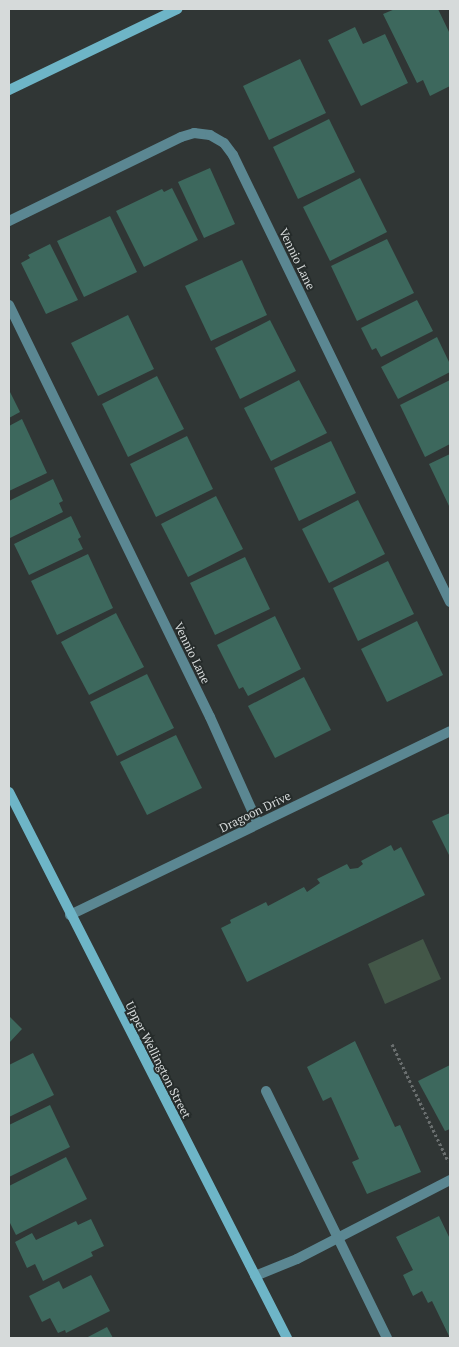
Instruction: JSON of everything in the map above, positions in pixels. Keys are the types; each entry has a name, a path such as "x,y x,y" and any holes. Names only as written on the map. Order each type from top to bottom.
{"main road":[{"path":"9,90 177,9"},
{"name":"Upper Wellington Street","path":"9,792 287,1338"}],"street":[{"name":"Vennio Lane","path":"9,221 181,136 194,133 210,135 224,143 237,163 450,602"},
{"name":"Vennio Lane","path":"9,305 210,718 258,824"},
{"name":"Dragoon Drive","path":"70,915 450,731"},
{"path":"266,1091 387,1338"},
{"path":"255,1276 338,1238 450,1180"}],"path":[{"path":"392,1044 450,1166"}],"green space":[{"path":"423,939 441,979 385,1004 368,964"}],"building":[{"path":"395,9 438,9 450,34 450,86 430,96 423,80 417,83 383,14"},
{"path":"355,27 363,44 385,34 408,83 361,106 328,40"},
{"path":"300,59 326,113 269,140 243,86"},
{"path":"329,119 355,172 298,199 273,147"},
{"path":"210,168 235,224 204,238 178,182"},
{"path":"360,178 387,232 330,261 303,207"},
{"path":"172,188 198,240 144,267 116,211 162,189 164,192"},
{"path":"110,216 137,272 84,297 57,241"},
{"path":"387,239 414,293 357,321 331,266"},
{"path":"50,244 78,300 46,314 21,263 30,258 28,255"},
{"path":"242,260 267,315 211,341 185,286"},
{"path":"417,300 433,331 381,357 376,348 372,350 361,328"},
{"path":"128,315 154,369 98,396 71,343"},
{"path":"270,320 296,371 240,399 215,348"},
{"path":"437,337 450,364 450,372 398,399 381,367"},
{"path":"157,376 184,429 128,457 102,404"},
{"path":"299,380 327,433 271,461 244,408"},
{"path":"450,380 450,444 425,457 400,405"},
{"path":"9,390 20,412 9,418"},
{"path":"22,419 47,473 9,491 9,426"},
{"path":"187,436 213,489 156,517 130,464"},
{"path":"331,441 356,493 299,521 274,468"},
{"path":"450,454 450,508 429,464"},
{"path":"53,479 63,501 59,503 63,512 10,538 9,501"},
{"path":"216,496 243,549 188,577 161,524"},
{"path":"358,500 385,554 329,583 302,529"},
{"path":"71,516 81,537 78,539 83,549 29,575 14,544"},
{"path":"88,554 113,608 57,635 31,581"},
{"path":"245,557 270,609 215,635 190,583"},
{"path":"388,561 414,614 358,641 333,588"},
{"path":"116,613 144,667 89,695 61,642"},
{"path":"275,616 301,669 248,696 243,687 239,689 217,645"},
{"path":"417,621 443,675 387,702 361,649"},
{"path":"147,674 174,728 117,756 90,702"},
{"path":"304,677 331,730 275,758 248,706"},
{"path":"176,735 202,788 147,815 120,762"},
{"path":"450,813 450,857 432,821"},
{"path":"391,845 394,851 401,847 425,895 247,982 221,928 231,923 230,920 266,902 268,906 304,887 307,892 320,883 317,879 347,864 350,869 358,868 363,864 361,861"},
{"path":"9,1016 22,1029 9,1043"},
{"path":"355,1041 395,1127 400,1125 421,1172 367,1194 352,1162 359,1159 331,1097 323,1101 307,1067"},
{"path":"33,1053 54,1095 9,1117 9,1065"},
{"path":"450,1065 450,1129 445,1131 418,1081"},
{"path":"50,1105 70,1147 9,1177 9,1125"},
{"path":"66,1157 87,1199 16,1235 9,1221 9,1186"},
{"path":"439,1216 450,1239 450,1338 432,1301 428,1303 422,1291 413,1296 403,1275 413,1270 396,1237"},
{"path":"91,1219 104,1246 91,1252 93,1256 43,1281 35,1264 27,1268 15,1242 32,1233 36,1240 76,1221 78,1225"},
{"path":"91,1275 110,1311 66,1333 65,1330 58,1333 50,1318 42,1322 29,1296 59,1281 63,1289"},
{"path":"107,1327 113,1338 86,1338"}]}
